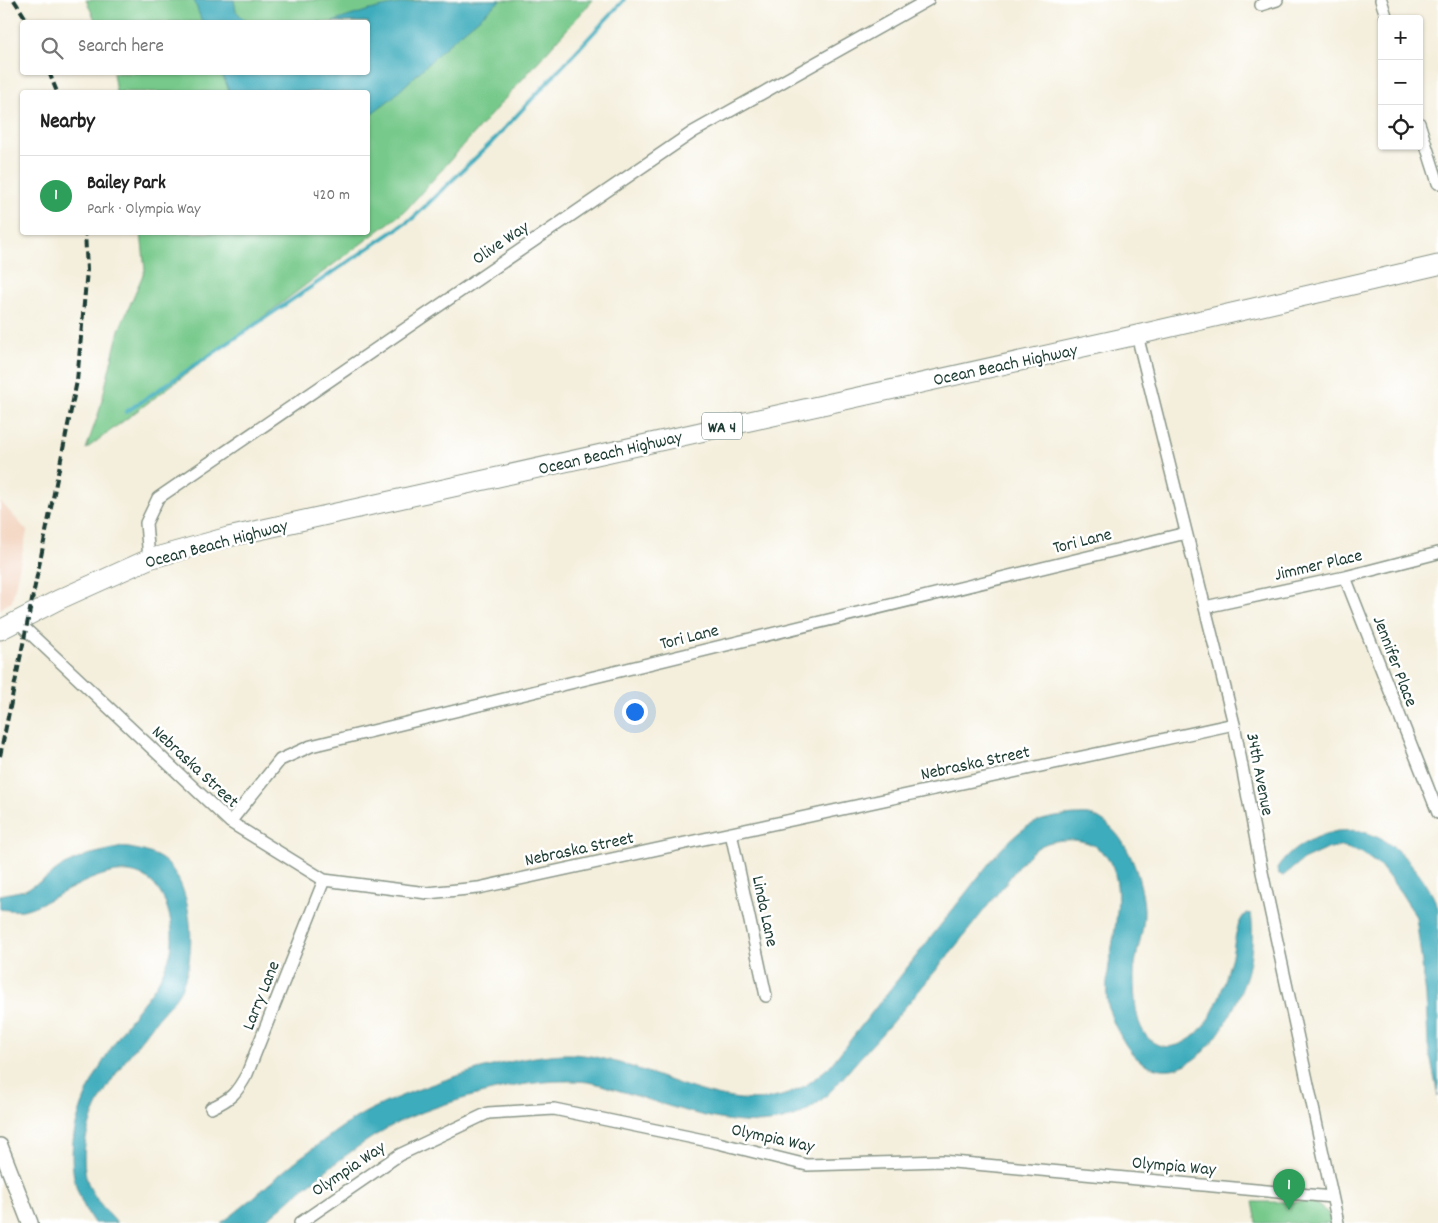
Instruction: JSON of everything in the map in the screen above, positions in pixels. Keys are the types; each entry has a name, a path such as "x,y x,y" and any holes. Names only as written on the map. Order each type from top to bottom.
{"main road":[{"name":"Ocean Beach Highway","path":"0,630 16,620 148,559 228,537 1137,335 1438,265"}],"street":[{"name":"Olive Way","path":"148,559 146,523 158,498 692,132 928,0"},
{"path":"1261,6 1277,0"},
{"path":"1381,0 1386,15"},
{"path":"1423,136 1438,183"},
{"name":"34th Avenue","path":"1137,335 1234,724 1262,872 1338,1223"},
{"name":"Tori Lane","path":"230,822 280,760 311,746 1186,533"},
{"name":"Jimmer Place","path":"1205,607 1438,553"},
{"name":"Jennifer Place","path":"1345,576 1438,813"},
{"name":"Nebraska Street","path":"16,620 230,822 324,880 427,893 478,888 1234,724"},
{"name":"Linda Lane","path":"731,833 766,996"},
{"name":"Larry Lane","path":"211,1108 230,1099 238,1090 247,1074 324,880"},
{"name":"Olympia Way","path":"300,1223 399,1154 488,1113 554,1109 718,1143 806,1165 942,1161 1332,1197"},
{"path":"0,1146 30,1223"}],"shaded area":[{"path":"0,501 27,531 12,601 0,609"}],"green space":[{"path":"86,0 593,0 405,211 86,449 99,412 119,330 145,270 141,235 370,235 370,90 116,90 113,75 370,75 370,20 95,20"},
{"path":"1253,1202 1314,1202 1328,1213 1332,1223 1257,1223"}],"water":[{"path":"194,0 234,0 236,11 245,20 201,20"},
{"path":"431,0 501,0 454,39 392,98 370,114 370,90 229,90 222,75 370,75 370,20 339,20 381,7"},
{"path":"1075,815 1091,815 1105,822 1123,843 1136,869 1143,896 1144,918 1134,969 1136,1006 1139,1022 1144,1032 1150,1040 1157,1044 1173,1046 1182,1043 1190,1039 1205,1025 1223,986 1232,956 1236,933 1242,917 1246,913 1251,914 1250,960 1247,974 1233,1009 1210,1045 1195,1059 1179,1067 1161,1069 1142,1062 1129,1049 1115,1027 1108,1005 1107,987 1118,900 1116,879 1109,861 1096,847 1075,840 1060,840 1039,847 1026,858 898,1016 834,1087 806,1111 785,1119 762,1122 737,1121 686,1111 591,1083 562,1081 520,1085 466,1098 399,1122 385,1129 345,1156 263,1221 259,1223 221,1223 300,1158 364,1113 392,1100 466,1073 518,1060 564,1054 592,1056 710,1093 739,1099 767,1099 795,1091 829,1067 1004,846 1021,831 1038,821"},
{"path":"1337,831 1361,831 1388,843 1418,873 1433,896 1438,908 1438,1096 1428,1045 1426,996 1416,917 1401,893 1381,867 1362,853 1340,846 1327,849 1303,860 1283,876 1278,873 1277,869 1283,861 1303,844 1319,836"},
{"path":"122,847 140,850 157,856 167,863 176,875 188,906 191,942 186,975 181,989 116,1074 94,1113 87,1133 84,1154 88,1183 94,1196 117,1223 94,1223 80,1197 73,1172 72,1146 77,1121 97,1072 126,1025 158,982 169,959 172,939 169,914 159,891 151,882 141,875 129,872 102,875 23,910 0,909 0,895 25,890 45,879 64,865 87,855"}],"waterway":[{"path":"126,412 413,218 492,142 624,0"}],"railway":[{"path":"14,0 27,20"},
{"path":"50,75 56,90"},
{"path":"0,756 77,381 87,270 85,235"}],"place":[{"name":"Bailey Park","path":"1289,1210"}]}
